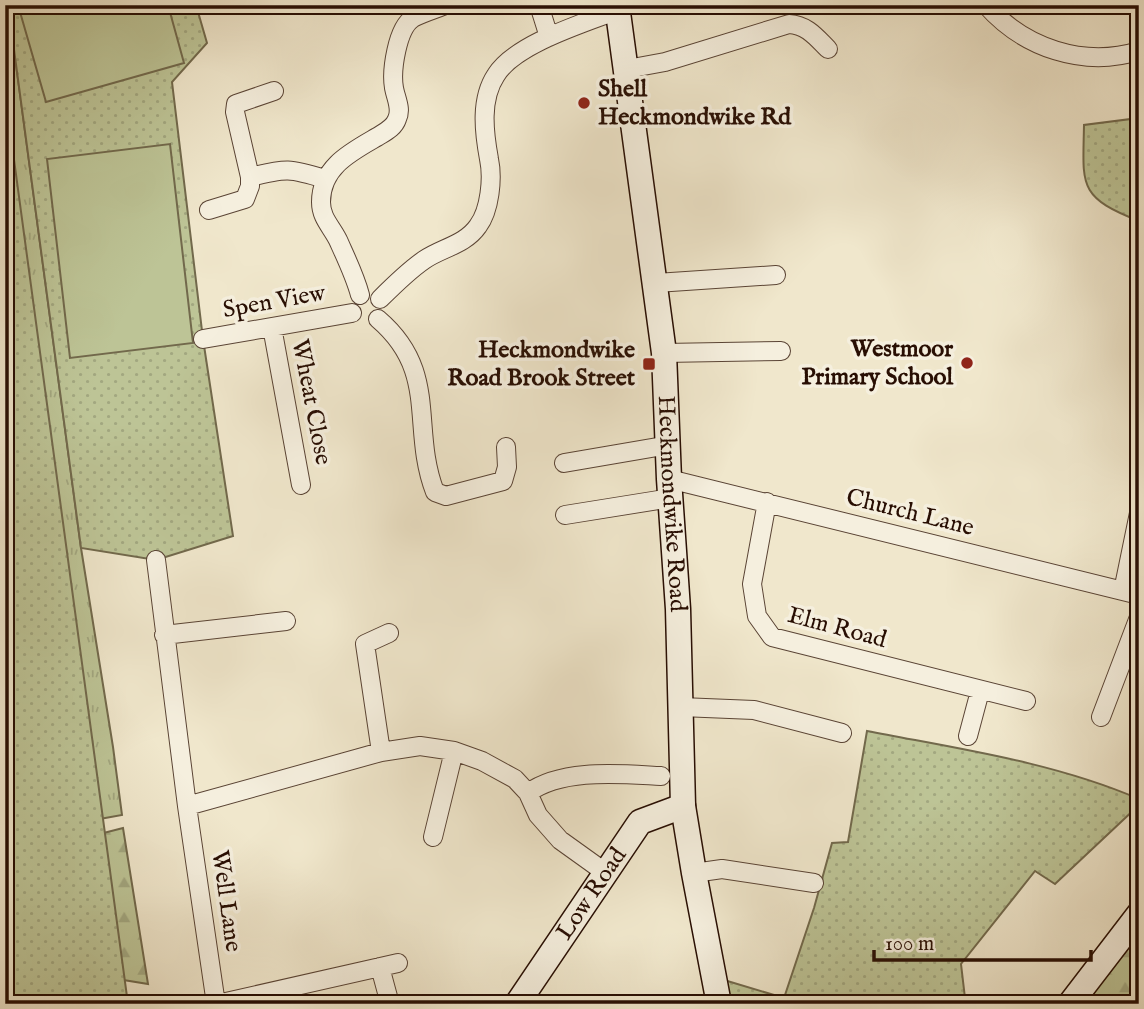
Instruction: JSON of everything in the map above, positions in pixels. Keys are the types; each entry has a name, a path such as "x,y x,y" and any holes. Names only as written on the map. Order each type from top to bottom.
{"main road":[{"name":"Heckmondwike Road","path":"617,8 664,353 678,609 683,806 719,1004"},
{"name":"Low Road","path":"517,1004 640,822 683,806"},
{"path":"1070,1004 1139,914"}],"street":[{"path":"539,5 549,37"},
{"path":"986,5 1002,24 1045,49 1089,57 1125,55 1139,51"},
{"path":"360,295 356,278 323,216 321,200 325,179 333,166 389,130 397,120 399,109 393,79 401,33 413,18 443,6"},
{"path":"506,447 507,467 503,481 446,496 435,492 425,452 423,410 416,374 405,348 378,319 383,312 380,299 426,258 454,247 479,226 488,200 492,174 485,135 486,103 494,77 504,64 549,37 617,8"},
{"path":"627,69 665,62 789,24 800,25 809,30 828,49"},
{"path":"209,210 245,199 250,186 235,112 236,104 274,91"},
{"path":"250,177 293,169 325,179"},
{"path":"656,283 776,275"},
{"name":"Spen View","path":"378,319 374,323 363,324 352,313 353,302 360,295 371,293 380,299"},
{"name":"Spen View","path":"203,339 352,313"},
{"name":"Wheat Close","path":"272,327 302,485"},
{"path":"664,353 781,351"},
{"path":"564,463 669,445"},
{"path":"565,515 670,488"},
{"name":"Church Lane","path":"670,488 767,502 1131,593"},
{"name":"Elm Road","path":"767,502 752,584 757,616 772,637 1026,702"},
{"path":"1131,593 1139,513"},
{"name":"Well Lane","path":"156,560 187,806 217,1004"},
{"path":"1101,717 1139,617"},
{"path":"164,635 286,621"},
{"path":"381,752 365,644 389,633"},
{"path":"968,736 980,691"},
{"path":"681,707 754,710 842,733"},
{"path":"187,806 381,752 421,746 454,751 482,761 515,779 528,793 538,815 559,840 606,873"},
{"path":"433,836 454,751"},
{"path":"528,793 549,781 564,778 615,774 661,776"},
{"path":"694,873 722,869 814,883"},
{"path":"217,1004 398,963"},
{"path":"380,967 389,999"}],"green space":[{"path":"5,5 8,5 81,548 122,815 83,822 5,234"},
{"path":"8,5 196,5 207,43 172,82 203,339 233,536 156,560 81,548"},
{"path":"18,5 168,5 184,63 46,102"},
{"path":"5,93 128,1004 5,1004"},
{"path":"1139,118 1139,221 1104,204 1094,196 1088,186 1083,162 1084,125"},
{"path":"170,144 193,343 70,358 47,159"},
{"path":"867,731 971,751 1073,775 1139,799 1139,805 1055,884 1035,871 961,964 965,998 972,1004 719,1004 714,977 784,998 832,843 848,842"},
{"path":"123,828 148,984 93,975 5,847 84,838"},
{"path":"1139,927 1139,1004 1084,1004"}],"place":[{"name":"Shell Heckmondwike Rd","path":"584,103"},
{"name":"Westmoor Primary School","path":"967,363"},
{"name":"Heckmondwike Road Brook Street","path":"649,364"}]}
